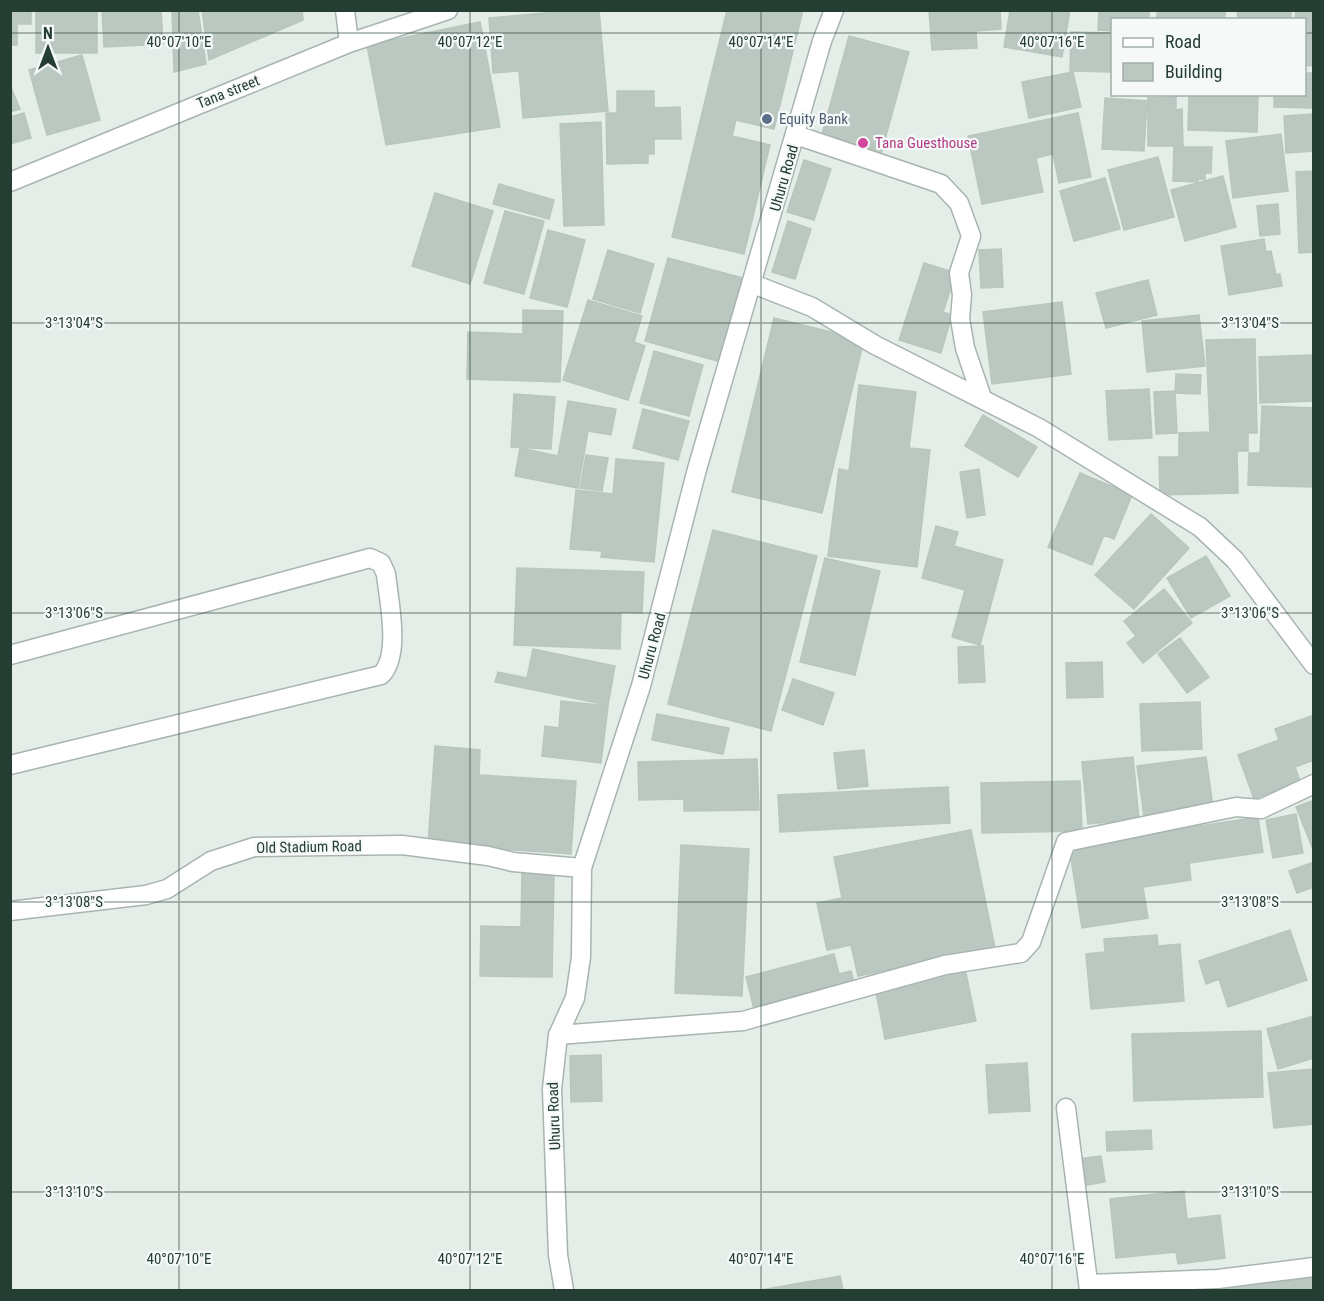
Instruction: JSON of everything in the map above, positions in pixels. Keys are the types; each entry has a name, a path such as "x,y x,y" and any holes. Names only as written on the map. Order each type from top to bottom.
{"street":[{"path":"345,10 349,43"},
{"name":"Tana street","path":"10,182 349,43 448,10"},
{"name":"Uhuru Road","path":"564,1290 558,1255 552,1089 558,1035 575,998 577,988 581,957 582,868 641,687 697,469 753,284 822,41 834,10"},
{"path":"796,135 941,184 959,203 971,236 959,273 962,295 960,319 965,348 982,398"},
{"path":"753,284 812,307 875,345 1039,428 1200,527 1235,560 1314,665"},
{"path":"10,655 370,558 381,563 386,574 393,652 388,668 381,675 10,765"},
{"path":"558,1035 743,1021 945,965 1021,953 1032,942 1066,842 1236,807 1261,809 1314,784"},
{"name":"Old Stadium Road","path":"10,910 146,895 167,889 211,861 254,846 402,845 488,856 513,862 582,868"},
{"path":"1066,1108 1089,1287 1218,1279 1314,1267"}],"building":[{"path":"10,10 31,10 31,24 17,24 17,45 10,45"},
{"path":"36,10 97,10 97,53 36,53"},
{"path":"102,10 161,10 163,44 104,47"},
{"path":"172,10 198,10 206,64 174,72"},
{"path":"202,10 302,10 303,20 209,60"},
{"path":"599,10 608,111 523,118 519,71 493,73 489,18"},
{"path":"727,10 803,10 774,129 736,120 732,136 770,145 744,254 672,237"},
{"path":"929,10 1000,10 1001,29 976,31 977,48 932,50"},
{"path":"1010,10 1070,10 1062,57 1004,47"},
{"path":"1099,10 1149,10 1149,18 1111,18 1111,31 1098,30"},
{"path":"1158,10 1226,10 1224,18 1156,18"},
{"path":"1237,10 1291,10 1291,18 1238,18"},
{"path":"1296,10 1314,10 1314,66 1306,65 1306,18 1295,18"},
{"path":"480,22 500,127 386,145 367,45"},
{"path":"1071,32 1111,33 1111,72 1070,71"},
{"path":"849,36 909,52 881,154 821,138"},
{"path":"82,55 100,120 47,135 29,70"},
{"path":"1073,72 1081,107 1029,118 1022,82"},
{"path":"1306,73 1314,73 1314,108 1274,107 1274,96 1306,96"},
{"path":"10,85 20,109 10,112"},
{"path":"617,91 654,91 654,108 680,107 681,139 654,139 654,154 648,154 648,163 607,164 606,113 617,113"},
{"path":"1189,96 1258,96 1257,132 1188,130"},
{"path":"1176,97 1176,110 1182,109 1183,146 1148,146 1148,98"},
{"path":"1105,98 1147,101 1144,151 1102,149"},
{"path":"24,113 31,138 10,144 10,117"},
{"path":"1078,113 1091,177 1059,183 1053,154 1036,158 1043,192 982,204 968,136"},
{"path":"1314,114 1314,151 1286,153 1284,116"},
{"path":"601,122 604,225 564,226 560,124"},
{"path":"1281,134 1288,191 1233,198 1226,141"},
{"path":"1174,147 1212,147 1211,173 1205,173 1205,179 1198,179 1198,182 1173,181"},
{"path":"1158,157 1174,217 1124,230 1108,170"},
{"path":"804,160 831,169 814,220 787,212"},
{"path":"1314,171 1314,252 1299,253 1296,172"},
{"path":"1223,176 1236,227 1185,241 1171,190"},
{"path":"1105,178 1120,229 1074,241 1060,191"},
{"path":"499,184 554,200 549,219 493,204"},
{"path":"435,193 493,211 470,284 412,266"},
{"path":"1278,204 1280,234 1260,236 1257,206"},
{"path":"505,211 544,221 524,294 484,283"},
{"path":"788,221 811,229 795,279 772,272"},
{"path":"548,230 585,240 567,307 530,298"},
{"path":"1264,239 1266,252 1271,251 1276,275 1280,274 1282,286 1229,295 1221,246"},
{"path":"1001,249 1003,287 981,288 979,250"},
{"path":"608,250 654,264 640,313 593,299"},
{"path":"668,258 743,278 721,362 645,341"},
{"path":"924,263 956,273 943,312 952,315 941,353 899,340"},
{"path":"1148,280 1157,315 1106,328 1096,293"},
{"path":"588,300 642,316 634,342 645,346 628,400 563,380"},
{"path":"1062,302 1071,374 992,384 983,312"},
{"path":"523,310 563,311 560,382 467,379 468,332 523,334"},
{"path":"1199,315 1205,366 1147,372 1142,321"},
{"path":"774,318 864,340 822,513 732,492"},
{"path":"1255,339 1257,433 1248,433 1248,451 1237,451 1238,493 1160,495 1159,457 1179,457 1179,433 1210,432 1206,340"},
{"path":"654,351 703,365 689,416 640,403"},
{"path":"1314,355 1314,401 1260,403 1259,357"},
{"path":"1176,374 1201,375 1200,394 1175,393"},
{"path":"859,385 916,392 909,448 930,450 917,567 828,556 839,469 849,471"},
{"path":"1149,389 1152,438 1109,440 1106,391"},
{"path":"1175,391 1177,433 1156,434 1154,392"},
{"path":"514,394 555,397 551,449 511,447"},
{"path":"568,401 616,409 611,435 588,431 578,488 515,476 520,448 558,456"},
{"path":"1262,406 1314,408 1314,487 1248,485 1249,453 1260,453"},
{"path":"643,409 689,421 678,460 633,448"},
{"path":"983,415 1037,447 1018,477 965,446"},
{"path":"586,455 608,458 602,491 580,488"},
{"path":"616,459 664,463 654,562 601,557 602,551 570,549 576,490 613,494"},
{"path":"979,469 985,515 967,518 960,472"},
{"path":"1080,473 1132,495 1114,539 1104,535 1092,565 1048,547"},
{"path":"1151,514 1189,548 1134,609 1095,575"},
{"path":"936,526 958,532 954,546 1003,560 980,645 952,637 965,590 922,578"},
{"path":"713,530 817,556 771,731 668,704"},
{"path":"1206,556 1230,596 1191,618 1167,578"},
{"path":"825,558 880,571 855,675 800,662"},
{"path":"517,568 644,572 642,613 621,612 620,649 514,645"},
{"path":"1164,589 1192,623 1143,663 1127,643 1136,636 1124,621"},
{"path":"1180,638 1209,677 1187,693 1158,654"},
{"path":"983,646 985,682 959,683 958,647"},
{"path":"533,649 615,666 608,705 495,682 498,672 527,678"},
{"path":"1102,662 1103,697 1067,698 1066,663"},
{"path":"793,679 834,693 823,725 782,710"},
{"path":"561,701 608,706 601,763 542,756 545,726 559,728"},
{"path":"1200,702 1202,749 1142,751 1140,704"},
{"path":"657,714 729,728 723,754 652,740"},
{"path":"1314,715 1314,760 1295,767 1300,781 1254,799 1238,755 1279,740 1275,729"},
{"path":"435,746 480,750 479,775 576,781 571,854 428,844"},
{"path":"864,750 868,786 838,789 834,753"},
{"path":"1133,757 1139,819 1088,824 1082,762"},
{"path":"1206,757 1213,807 1144,816 1137,766"},
{"path":"757,759 759,810 684,811 684,799 639,800 638,762"},
{"path":"1080,781 1082,831 982,833 981,783"},
{"path":"948,787 950,823 780,832 778,795"},
{"path":"1314,800 1314,852 1296,807"},
{"path":"1296,814 1303,853 1273,858 1266,820"},
{"path":"1258,817 1263,852 1189,863 1191,880 1143,887 1148,918 1082,928 1069,846"},
{"path":"971,830 995,948 858,976 851,945 827,950 817,903 842,898 834,857"},
{"path":"681,845 749,849 742,996 675,993"},
{"path":"1314,862 1314,887 1297,893 1289,871"},
{"path":"522,872 554,873 552,977 480,976 481,926 521,927"},
{"path":"1290,930 1307,980 1228,1007 1219,979 1206,984 1199,961"},
{"path":"1157,935 1158,946 1180,944 1184,1001 1091,1009 1086,954 1105,952 1104,939"},
{"path":"834,954 839,974 851,971 855,988 755,1013 746,977"},
{"path":"965,969 976,1021 885,1039 875,987"},
{"path":"1314,1016 1314,1058 1278,1069 1267,1029"},
{"path":"1261,1031 1263,1097 1134,1101 1132,1034"},
{"path":"601,1055 602,1101 571,1102 570,1056"},
{"path":"1027,1063 1030,1111 989,1113 986,1065"},
{"path":"1314,1069 1314,1124 1274,1128 1268,1073"},
{"path":"1151,1130 1152,1149 1107,1151 1106,1132"},
{"path":"1101,1156 1105,1182 1082,1186 1078,1159"},
{"path":"1184,1191 1187,1219 1220,1215 1225,1258 1178,1264 1176,1252 1116,1258 1110,1199"},
{"path":"840,1276 843,1290 761,1290"},
{"path":"1314,1276 1314,1290 1183,1290"}],"place":[{"name":"Equity Bank","path":"767,119"},
{"name":"Tana Guesthouse","path":"863,143"}]}
